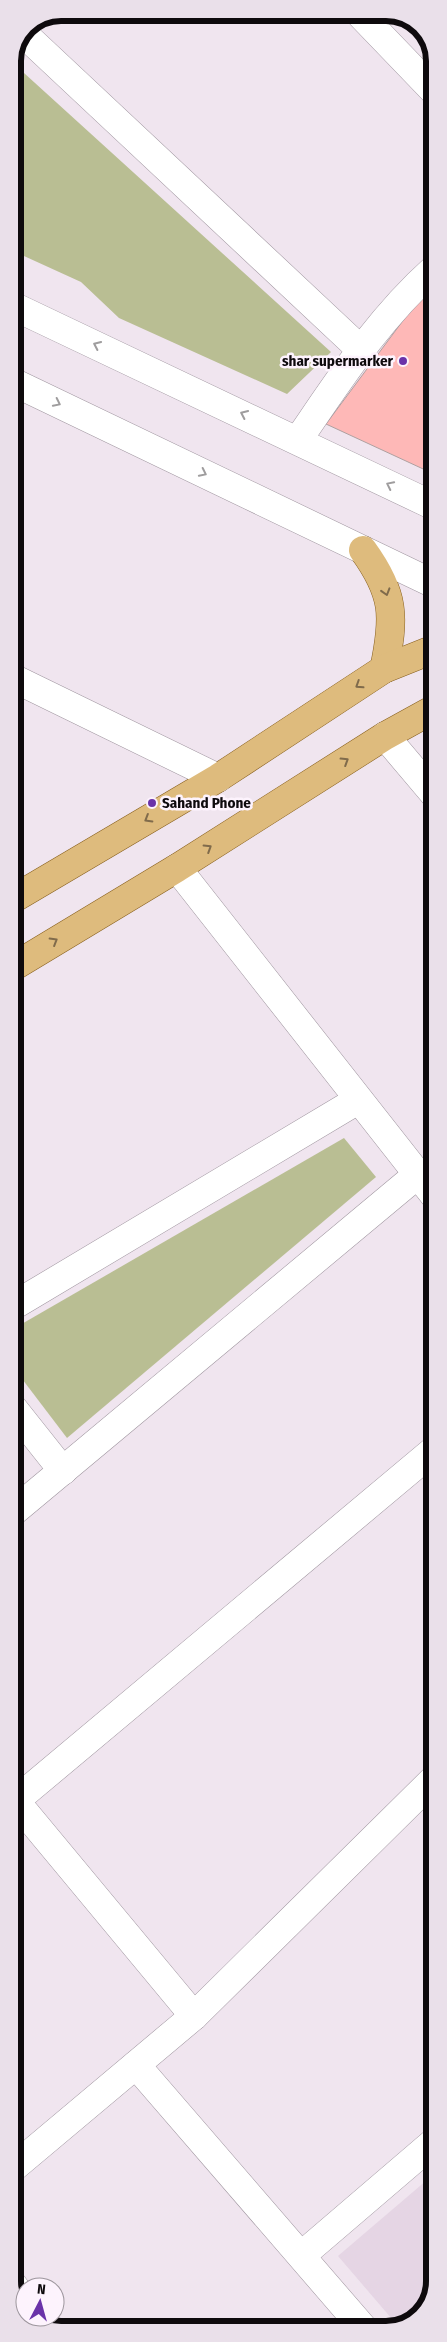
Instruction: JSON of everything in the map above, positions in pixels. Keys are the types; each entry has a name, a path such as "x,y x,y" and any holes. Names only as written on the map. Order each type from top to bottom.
{"main road":[{"path":"363,550 378,571 387,591 391,612 390,638 384,669"},
{"path":"21,894 218,778 384,669 425,652"},
{"path":"21,962 176,868 385,736 425,713"}],"street":[{"path":"367,21 425,82"},
{"path":"29,38 360,349"},
{"path":"298,440 360,349 425,277"},
{"path":"21,310 425,502"},
{"path":"21,386 425,580"},
{"path":"21,682 218,778"},
{"path":"385,736 425,784"},
{"path":"176,868 426,1184"},
{"path":"22,1301 358,1100"},
{"path":"22,1505 426,1185"},
{"path":"22,1419 63,1471"},
{"path":"22,1794 426,1457"},
{"path":"22,2161 194,2016 426,1787"},
{"path":"22,1809 194,2016"},
{"path":"136,2065 357,2320"},
{"path":"302,2255 426,2149"}],"shaded area":[{"path":"426,2181 426,2280 424,2293 412,2311 398,2319 393,2320 338,2256"}],"green space":[{"path":"21,70 331,352 287,394 119,318 81,282 21,255"},
{"path":"344,1138 376,1177 67,1438 22,1378 22,1324"}],"building":[{"name":"shar supermarker","path":"425,291 425,470 326,424"}],"place":[{"name":"shar supermarker","path":"403,361"},
{"name":"Sahand Phone","path":"152,803"}]}
